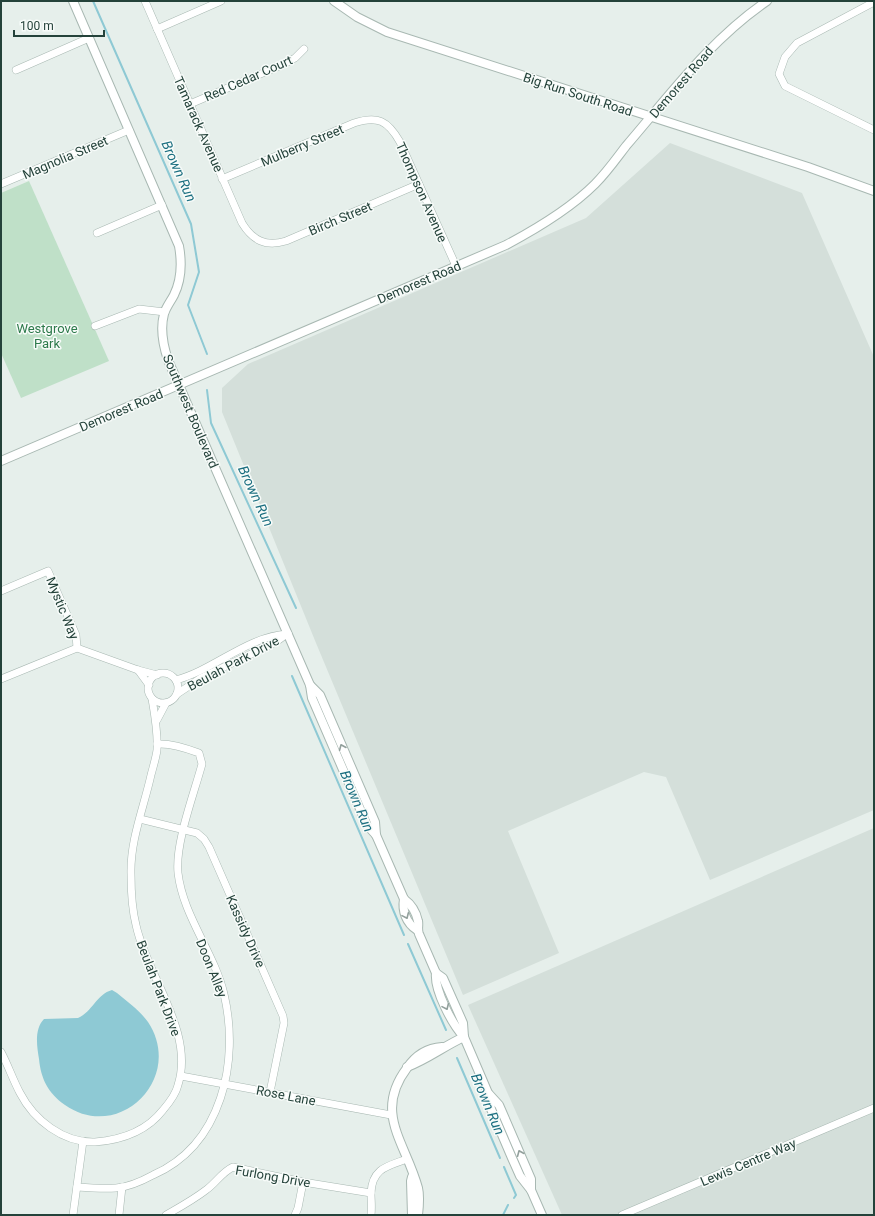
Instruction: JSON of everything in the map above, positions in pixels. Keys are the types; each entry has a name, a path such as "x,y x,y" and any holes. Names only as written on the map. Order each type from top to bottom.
{"street":[{"name":"Southwest Boulevard","path":"73,1 175,236 181,259 180,277 177,288 165,312 162,329 163,343 168,360 310,685 320,695 375,822 376,835 404,899 411,905 418,922 417,930 436,973 443,978 463,1023 464,1037 488,1093 491,1109 520,1176 531,1190 542,1215"},
{"name":"Tamarack Avenue","path":"145,1 242,223 250,234 260,242"},
{"path":"157,29 221,1"},
{"name":"Big Run South Road","path":"334,1 357,17 387,32 808,167 874,191"},
{"name":"Demorest Road","path":"2,458 179,385 506,245 568,208 596,184 701,57 736,23 767,1"},
{"path":"874,2 797,44 785,57 779,74 780,81 785,86 874,130"},
{"path":"16,70 89,38"},
{"name":"Red Cedar Court","path":"190,104 284,64 295,58 304,49"},
{"name":"Mulberry Street","path":"222,179 354,123 368,119 383,122"},
{"name":"Thompson Avenue","path":"383,122 393,130 456,266"},
{"name":"Magnolia Street","path":"1,184 129,130"},
{"name":"Birch Street","path":"260,242 271,244 286,241 419,184"},
{"path":"97,233 162,205"},
{"path":"95,326 139,309 165,312"},
{"name":"Mystic Way","path":"1,591 48,571 76,635 77,648"},
{"name":"Beulah Park Drive","path":"176,680 188,677 211,663 273,635 288,634"},
{"name":"Beulah Park Drive","path":"177,694 201,678 276,642 288,634"},
{"path":"1,679 77,648 138,670 156,675 168,674 176,680 178,685 177,694 170,702 156,702 150,694 149,685 138,670"},
{"path":"149,685 156,675"},
{"name":"Beulah Park Drive","path":"1,1052 20,1093 30,1110 53,1130 72,1139 83,1141 108,1141 123,1138 145,1127 157,1118 176,1090 181,1076 182,1059 179,1038 175,1024 150,967 136,926 131,871 134,840 157,752 157,720 152,698"},
{"name":"Beulah Park Drive","path":"157,720 166,703"},
{"name":"Doon Alley","path":"77,1187 122,1187 162,1172 179,1160 195,1144 215,1114 224,1084 230,1046 226,1003 223,991 182,892 178,871 179,855 184,830 202,764 202,757 194,750 165,743 157,744"},
{"name":"Kassidy Drive","path":"140,819 197,833 210,847 283,1016 284,1023 270,1092"},
{"path":"418,1215 418,1189 391,1115 393,1094 399,1079 407,1067 436,1054 442,1048 464,1037"},
{"name":"Rose Lane","path":"181,1076 270,1092 382,1115 391,1115"},
{"name":"Lewis Centre Way","path":"622,1215 874,1108"},
{"path":"73,1215 83,1141"},
{"path":"371,1215 371,1193 373,1180 379,1170 408,1159"},
{"name":"Furlong Drive","path":"166,1215 187,1204 208,1189 223,1173 233,1167 304,1182 371,1193"},
{"path":"412,1215 410,1181 413,1174"},
{"path":"295,1215 304,1182"},
{"path":"119,1215 122,1187"}],"shaded area":[{"path":"670,143 802,193 874,357 874,810 710,880 666,777 644,772 508,831 559,953 463,995 316,643 222,412 222,388 248,364 586,218"},
{"path":"874,828 874,1215 562,1215 468,1005"}],"green space":[{"name":"Westgrove Park","path":"29,181 109,361 21,398 1,353 1,193"}],"water":[{"path":"112,990 134,1007 148,1022 157,1043 158,1064 152,1083 141,1099 125,1110 106,1116 86,1115 65,1105 54,1096 46,1085 40,1066 37,1033 44,1019 78,1018 87,1012 102,995"}],"waterway":[{"name":"Brown Run","path":"93,1 191,224 199,272 188,305 207,354"},
{"name":"Brown Run","path":"207,390 211,423 296,608"},
{"name":"Brown Run","path":"292,676 404,935"},
{"name":"Brown Run","path":"408,944 446,1030"},
{"name":"Brown Run","path":"457,1058 500,1158"},
{"name":"Brown Run","path":"504,1167 516,1195 514,1198"},
{"name":"Brown Run","path":"503,1215 508,1205"}]}
